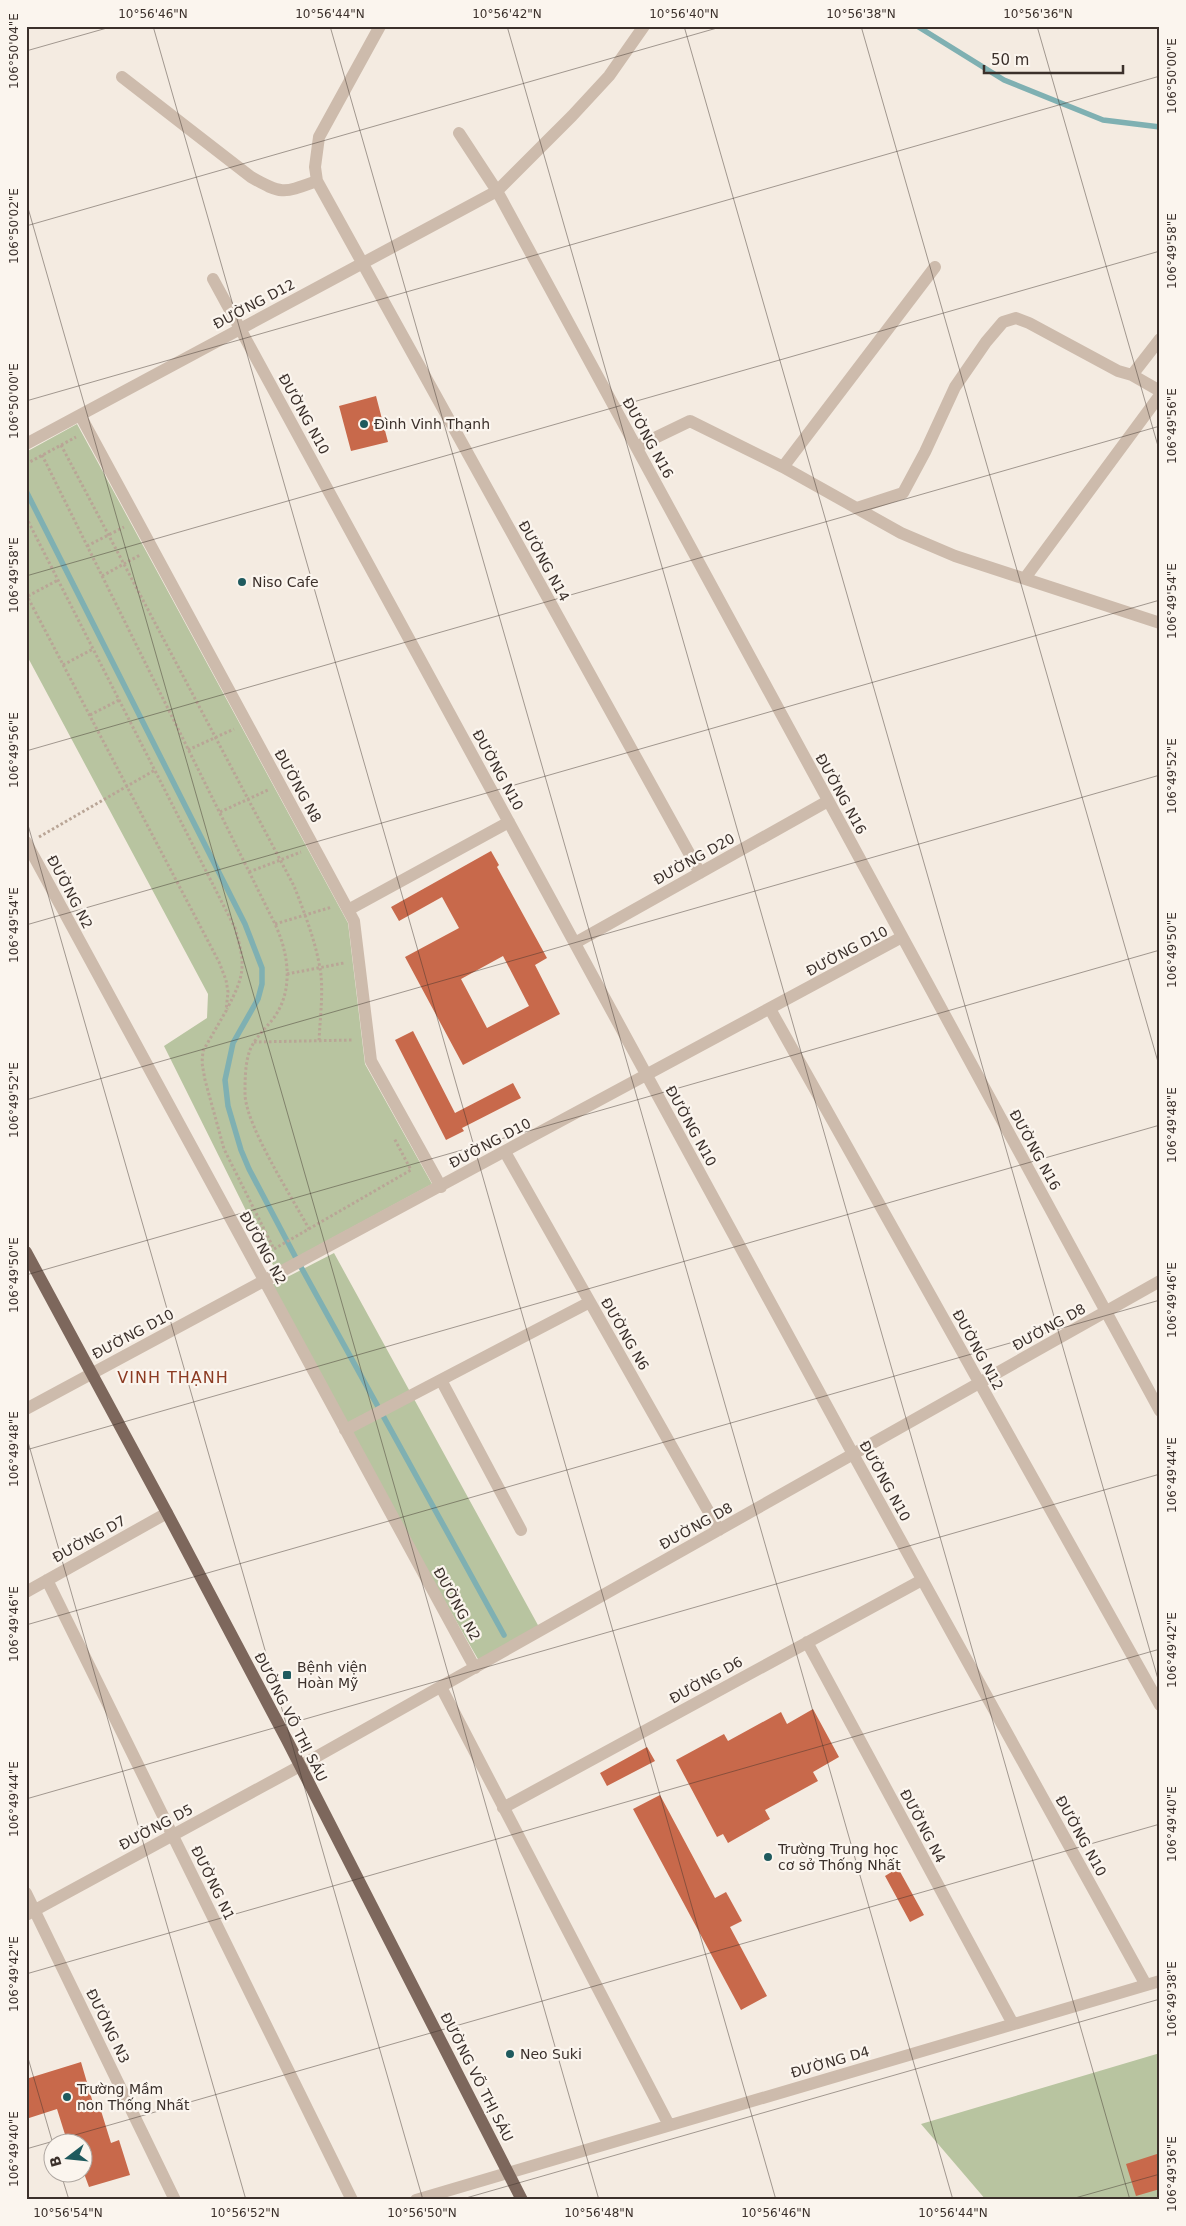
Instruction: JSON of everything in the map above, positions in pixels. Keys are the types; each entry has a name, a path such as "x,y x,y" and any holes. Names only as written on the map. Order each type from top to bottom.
{"main road":[{"name":"ĐƯỜNG VÕ THỊ SÁU","path":"26,1252 167,1513 300,1766 522,2200"}],"street":[{"path":"122,77 250,177 272,190 293,190 317,180 315,167 320,137 380,26"},
{"name":"ĐƯỜNG D12","path":"31,442 497,191 609,76 644,26"},
{"name":"ĐƯỜNG N16","path":"460,133 497,191 1160,1411"},
{"name":"ĐƯỜNG N14","path":"317,180 700,873"},
{"path":"783,467 935,267"},
{"name":"ĐƯỜNG N10","path":"213,279 853,1454 1146,1985"},
{"path":"857,508 903,493 925,452 955,386 986,342 1003,322 1016,318 1029,323 1160,390"},
{"path":"1132,375 1160,339"},
{"path":"1025,578 1160,395"},
{"name":"ĐƯỜNG N8","path":"80,415 354,921 371,1061 441,1187"},
{"path":"636,447 690,421 783,467 901,533 955,556 1160,623"},
{"name":"ĐƯỜNG D20","path":"575,943 828,801"},
{"path":"348,910 509,822"},
{"name":"ĐƯỜNG N2","path":"27,844 475,1668"},
{"name":"ĐƯỜNG D10","path":"26,1409 284,1272 902,937"},
{"name":"ĐƯỜNG N12","path":"770,1009 1160,1705"},
{"name":"ĐƯỜNG N6","path":"505,1152 719,1530"},
{"path":"1106,1312 1160,1281"},
{"path":"345,1430 590,1302"},
{"name":"ĐƯỜNG D8","path":"300,1766 1106,1312"},
{"path":"441,1380 522,1530"},
{"name":"ĐƯỜNG D7","path":"26,1592 167,1513"},
{"name":"ĐƯỜNG N1","path":"47,1580 352,2200"},
{"name":"ĐƯỜNG D6","path":"503,1808 922,1580"},
{"name":"ĐƯỜNG N4","path":"808,1642 1013,2024"},
{"path":"441,1687 669,2126"},
{"name":"ĐƯỜNG D5","path":"31,1912 300,1766"},
{"name":"ĐƯỜNG N3","path":"26,1893 31,1912 175,2200"},
{"name":"ĐƯỜNG D4","path":"416,2200 1160,1981"}],"path":[{"path":"26,464 76,437 81,445"},
{"path":"62,445 281,860 305,915 320,967 319,1041"},
{"path":"42,455 275,924 284,948 287,974 279,1010 254,1042 247,1060 245,1078 246,1098 254,1128 309,1229"},
{"path":"26,517 235,928 240,946 243,971 241,982 203,1051 202,1063 226,1154 274,1249 411,1170 390,1130"},
{"path":"120,518 129,534"},
{"path":"87,546 125,526"},
{"path":"102,576 141,555 137,548"},
{"path":"58,580 27,595 219,962 226,980 228,992 226,1012"},
{"path":"64,665 93,649"},
{"path":"90,715 119,700"},
{"path":"230,720 239,736"},
{"path":"188,750 235,728"},
{"path":"27,844 155,770"},
{"path":"264,782 272,798"},
{"path":"220,812 268,790"},
{"path":"298,844 306,860"},
{"path":"249,872 302,852"},
{"path":"328,899 336,915"},
{"path":"275,924 332,907"},
{"path":"344,954 346,972"},
{"path":"287,974 344,962"},
{"path":"352,1030 353,1046"},
{"path":"254,1042 353,1040"}],"green space":[{"path":"77,424 348,923 365,1064 432,1184 275,1269 164,1046 207,1018 208,994 26,654 26,452"},
{"path":"334,1253 539,1627 479,1661 266,1288"},
{"path":"1160,2053 1160,2200 986,2200 921,2124"}],"building":[{"name":"Đình Vinh Thạnh","path":"376,396 388,442 351,451 339,406"},
{"path":"491,851 499,865 497,867 547,958 535,965 560,1014 463,1065 405,957 459,928 442,897 399,921 391,907","holes":["503,956 529,1006 487,1028 461,979"]},
{"path":"413,1031 455,1113 513,1083 521,1098 462,1128 464,1131 446,1140 395,1040"},
{"path":"813,1709 839,1757 813,1772 818,1781 765,1810 770,1819 728,1843 723,1834 717,1837 676,1760 724,1734 728,1741 781,1712 787,1724"},
{"path":"647,1747 655,1761 607,1786 600,1773"},
{"path":"660,1795 715,1898 726,1892 742,1921 730,1927 767,1996 741,2010 633,1809"},
{"path":"898,1868 924,1915 910,1922 885,1876"},
{"path":"81,2062 93,2103 98,2101 111,2143 119,2140 130,2175 89,2187 88,2184 92,2184 92,2134 65,2134 57,2109 26,2119 26,2079"},
{"path":"1160,2153 1160,2189 1136,2196 1126,2164"}],"waterway":[{"path":"917,26 1004,80 1103,120 1160,127"},
{"path":"26,491 245,924 262,968 262,984 258,999 233,1043 225,1080 228,1106 241,1150 296,1258 504,1635"}],"place":[{"name":"Đình Vinh Thạnh","path":"364,424"},
{"name":"Niso Cafe","path":"242,582"},
{"name":"Bệnh viện Hoàn Mỹ","path":"287,1675"},
{"name":"Trường Trung học cơ sở Thống Nhất","path":"768,1857"},
{"name":"Neo Suki","path":"510,2054"},
{"name":"Trường Mầm non Thống Nhất","path":"67,2097"}],"district":[{"name":"VINH THẠNH","path":"173,1377"}]}
